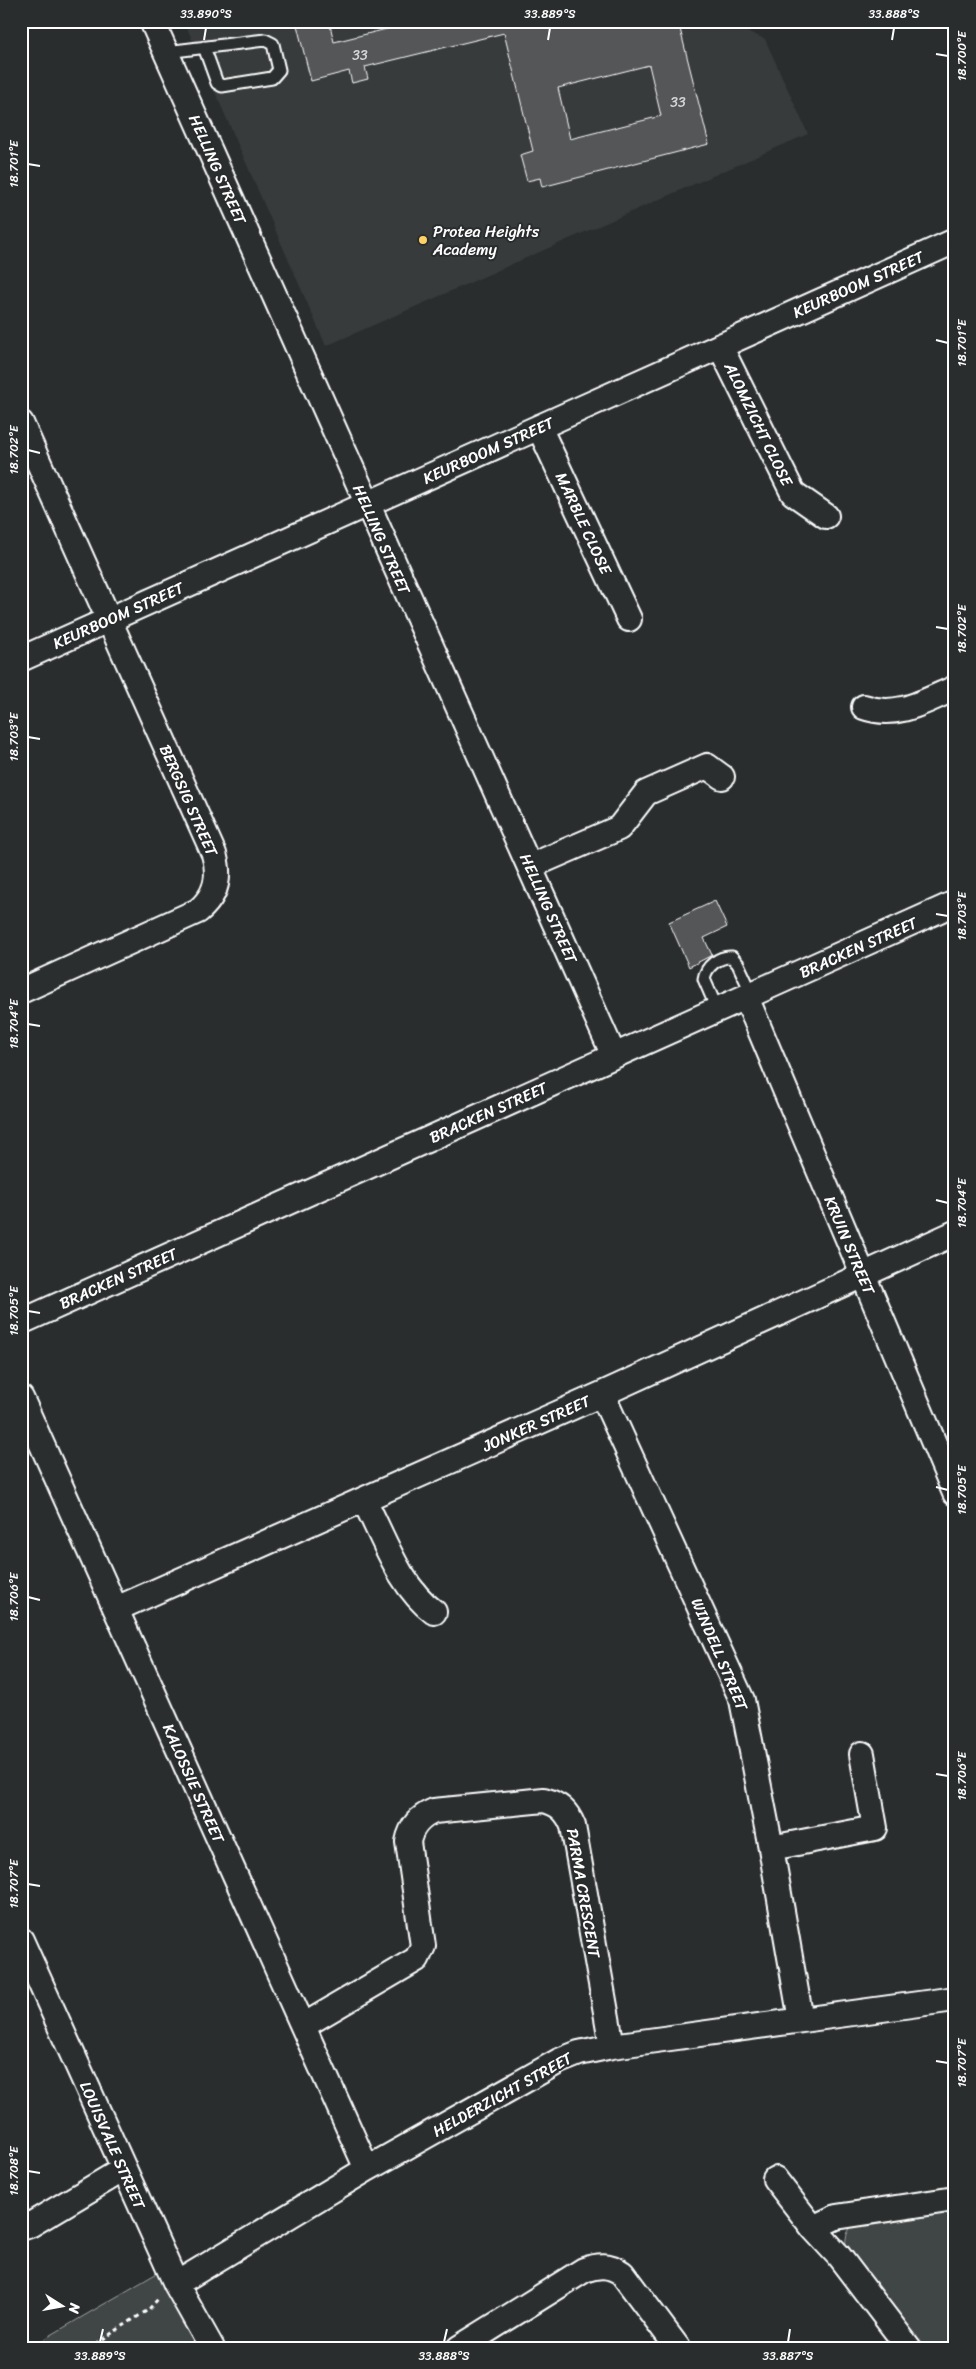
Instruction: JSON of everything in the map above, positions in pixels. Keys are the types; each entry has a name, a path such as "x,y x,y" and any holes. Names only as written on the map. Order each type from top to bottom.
{"street":[{"name":"HELLING STREET","path":"152,21 614,1056"},
{"name":"KEURBOOM STREET","path":"21,659 955,240"},
{"name":"ALOMZICHT CLOSE","path":"720,346 793,493 826,516"},
{"name":"BERGSIG STREET","path":"21,423 214,854 217,882 210,899 198,912 21,991"},
{"name":"MARBLE CLOSE","path":"539,426 629,620"},
{"path":"864,706 875,711 898,711 955,688"},
{"path":"530,866 619,828 646,793 707,766 722,777"},
{"name":"BRACKEN STREET","path":"21,1322 955,903"},
{"name":"KRUIN STREET","path":"749,995 955,1493"},
{"name":"JONKER STREET","path":"116,1609 602,1394 955,1233"},
{"name":"WINDELL STREET","path":"602,1394 735,1682 746,1718 801,2020"},
{"name":"KALOSSIE STREET","path":"21,1398 367,2169"},
{"path":"364,1500 407,1584 416,1597 434,1612"},
{"path":"771,1848 875,1828 862,1754"},
{"name":"PARMA CRESCENT","path":"303,2026 417,1959 423,1946 408,1842 410,1833 419,1819 434,1811 544,1800 560,1806 570,1818 573,1826 612,2046"},
{"name":"LOUISVALE STREET","path":"21,1940 124,2169 171,2288 212,2348"},
{"name":"HELDERZICHT STREET","path":"171,2288 367,2169 559,2061 579,2053 612,2046 955,1999"},
{"path":"21,2228 30,2225 124,2169"},
{"path":"774,2179 812,2228 838,2255 909,2348"},
{"path":"812,2228 836,2217 955,2199"},
{"path":"465,2346 584,2270 604,2265 622,2273 678,2348"}],"lane":[{"path":"166,52 268,41 273,44 279,70 272,78 222,86 217,83 204,48"},
{"path":"717,1009 704,979 705,974 711,965 728,957 732,957 738,964 749,995"}],"path":[{"path":"89,2348 143,2313 156,2298 171,2288"}],"shaded area":[{"name":"Protea Heights Academy","path":"184,21 737,21 739,28 765,39 808,134 326,346"},
{"path":"948,2209 955,2252 955,2348 920,2348 846,2247 846,2237 854,2224"},
{"path":"159,2272 199,2348 29,2348"}],"building":[{"name":"Protea Heights Academy","path":"296,21 329,21 334,42 419,21 678,21 709,144 542,187 540,178 527,181 520,155 533,151 504,33 365,67 368,79 352,83 349,71 311,81","holes":["649,65 661,116 570,139 558,88"]},
{"path":"715,901 727,927 704,938 712,955 689,967 669,922"}],"place":[{"name":"Protea Heights Academy","path":"423,240"}]}
